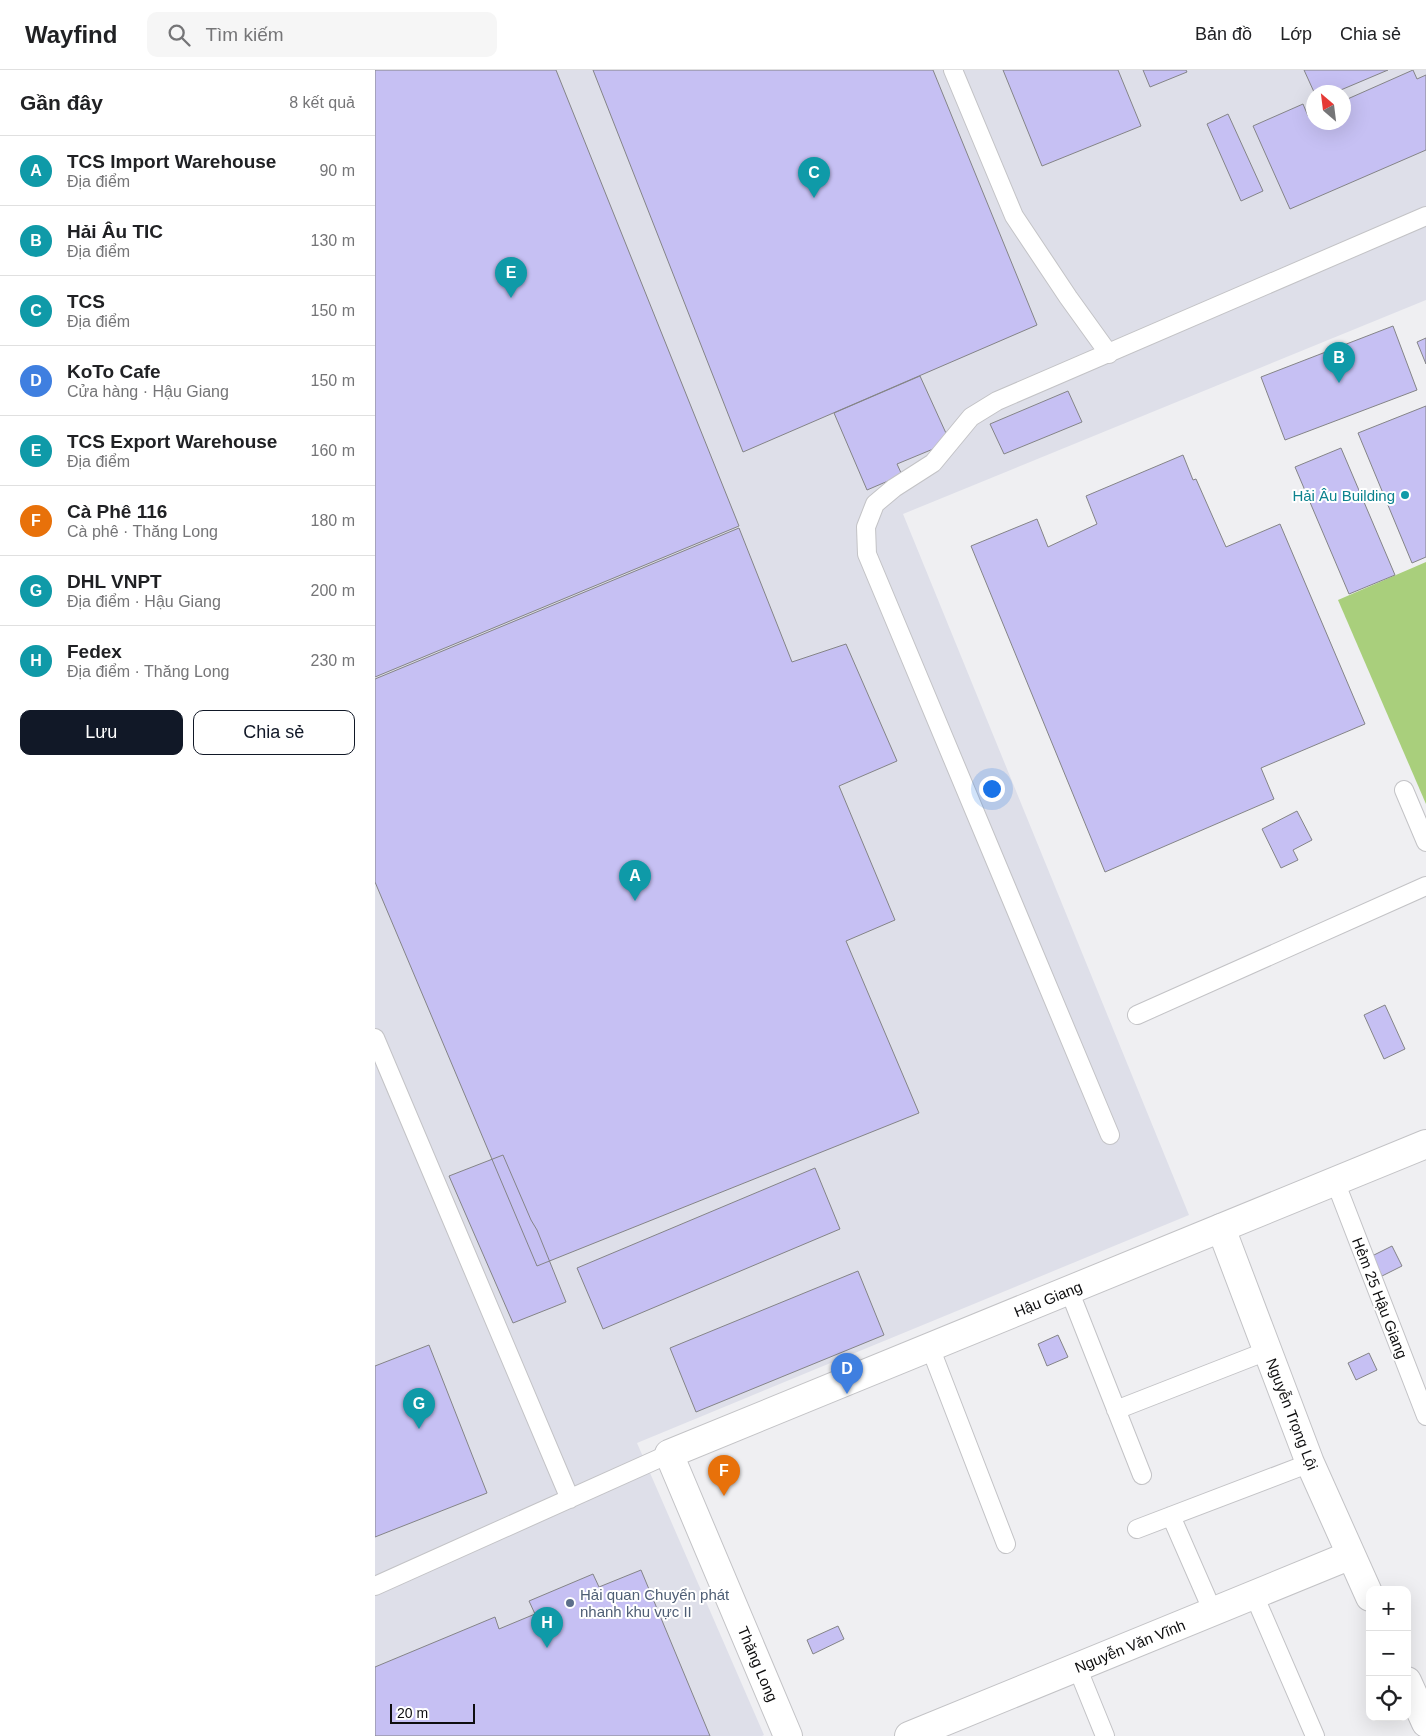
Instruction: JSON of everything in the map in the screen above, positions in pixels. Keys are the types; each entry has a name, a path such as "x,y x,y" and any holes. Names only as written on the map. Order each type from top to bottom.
{"street":[{"name":"Hậu Giang","path":"669,1454 1426,1144"},
{"name":"Nguyễn Trọng Lội","path":"1221,1228 1310,1463 1366,1588"},
{"name":"Thăng Long","path":"669,1454 788,1736"},
{"name":"Nguyễn Văn Vĩnh","path":"909,1736 1351,1555"},
{"path":"1411,1690 1426,1723"}],"lane":[{"path":"953,70 1014,216 1109,354"},
{"path":"1110,1135 867,554 866,527 875,504 895,488 933,463 971,417 997,401 1426,216"},
{"path":"1404,790 1426,842"},
{"path":"1137,1015 1426,886"},
{"path":"375,1038 570,1499"},
{"name":"Hẻm 25 Hậu Giang","path":"1335,1181 1425,1411"},
{"path":"1069,1290 1142,1475"},
{"path":"930,1347 1005,1544"},
{"path":"1116,1410 1267,1351"},
{"path":"375,1586 669,1454"},
{"path":"1137,1529 1310,1463"},
{"path":"1171,1516 1213,1612"},
{"path":"1254,1595 1315,1736"},
{"path":"1077,1667 1105,1736"}],"shaded area":[{"path":"375,70 1426,70 1426,300 903,514 1189,1215 637,1443 764,1735 375,1736"}],"green space":[{"path":"1426,562 1426,804 1338,600"}],"building":[{"path":"375,70 556,70 739,526 375,677"},
{"path":"593,70 933,70 1037,325 743,452"},
{"path":"1003,70 1118,70 1141,126 1042,166"},
{"path":"1143,70 1186,70 1187,72 1150,87"},
{"path":"1304,70 1388,70 1351,86 1311,85"},
{"path":"1413,70 1417,79 1426,75 1426,150 1290,209 1253,126 1303,104 1306,111 1306,130 1351,130 1351,97"},
{"path":"1228,114 1263,191 1241,201 1207,124"},
{"path":"1393,326 1417,390 1285,440 1261,377"},
{"path":"1426,338 1426,364 1417,342"},
{"path":"920,376 950,442 897,464 902,475 867,490 834,413"},
{"path":"1068,391 1082,422 1004,454 990,424"},
{"name":"Hải Âu Building","path":"1426,406 1426,557 1412,563 1358,433"},
{"path":"1341,448 1395,575 1349,594 1295,467"},
{"path":"1183,455 1193,480 1196,479 1226,547 1280,524 1365,724 1261,768 1274,799 1105,872 971,546 1037,519 1048,547 1097,524 1086,496"},
{"path":"739,528 792,662 846,644 897,761 839,786 895,920 846,941 919,1113 537,1266 375,882 375,679"},
{"path":"1297,811 1312,840 1293,850 1298,860 1281,868 1262,829"},
{"path":"1385,1005 1405,1049 1384,1059 1364,1015"},
{"path":"503,1155 537,1230 566,1302 513,1323 449,1176"},
{"path":"815,1168 840,1229 603,1329 577,1268"},
{"path":"1392,1246 1402,1266 1382,1276 1372,1256"},
{"path":"858,1271 884,1335 696,1412 670,1348"},
{"path":"1058,1335 1068,1357 1047,1366 1038,1344"},
{"path":"429,1345 487,1493 375,1537 375,1366"},
{"path":"1369,1353 1377,1370 1356,1380 1348,1363"},
{"path":"641,1570 710,1736 375,1736 375,1667 495,1617 499,1629 535,1614 529,1601 593,1574 599,1587"},
{"path":"838,1626 844,1639 813,1654 807,1640"}],"place":[{"name":"TCS","path":"814,198"},
{"name":"TCS Export Warehouse","path":"511,298"},
{"name":"Hải Âu TIC","path":"1339,383"},
{"name":"Hải Âu Building","path":"1405,495"},
{"name":"TCS Import Warehouse","path":"635,901"},
{"name":"KoTo Cafe","path":"847,1394"},
{"name":"DHL VNPT","path":"419,1429"},
{"name":"Cà Phê 116","path":"724,1496"},
{"name":"Hải quan Chuyển phát nhanh khu vực II","path":"570,1603"},
{"name":"Fedex","path":"547,1648"}]}
